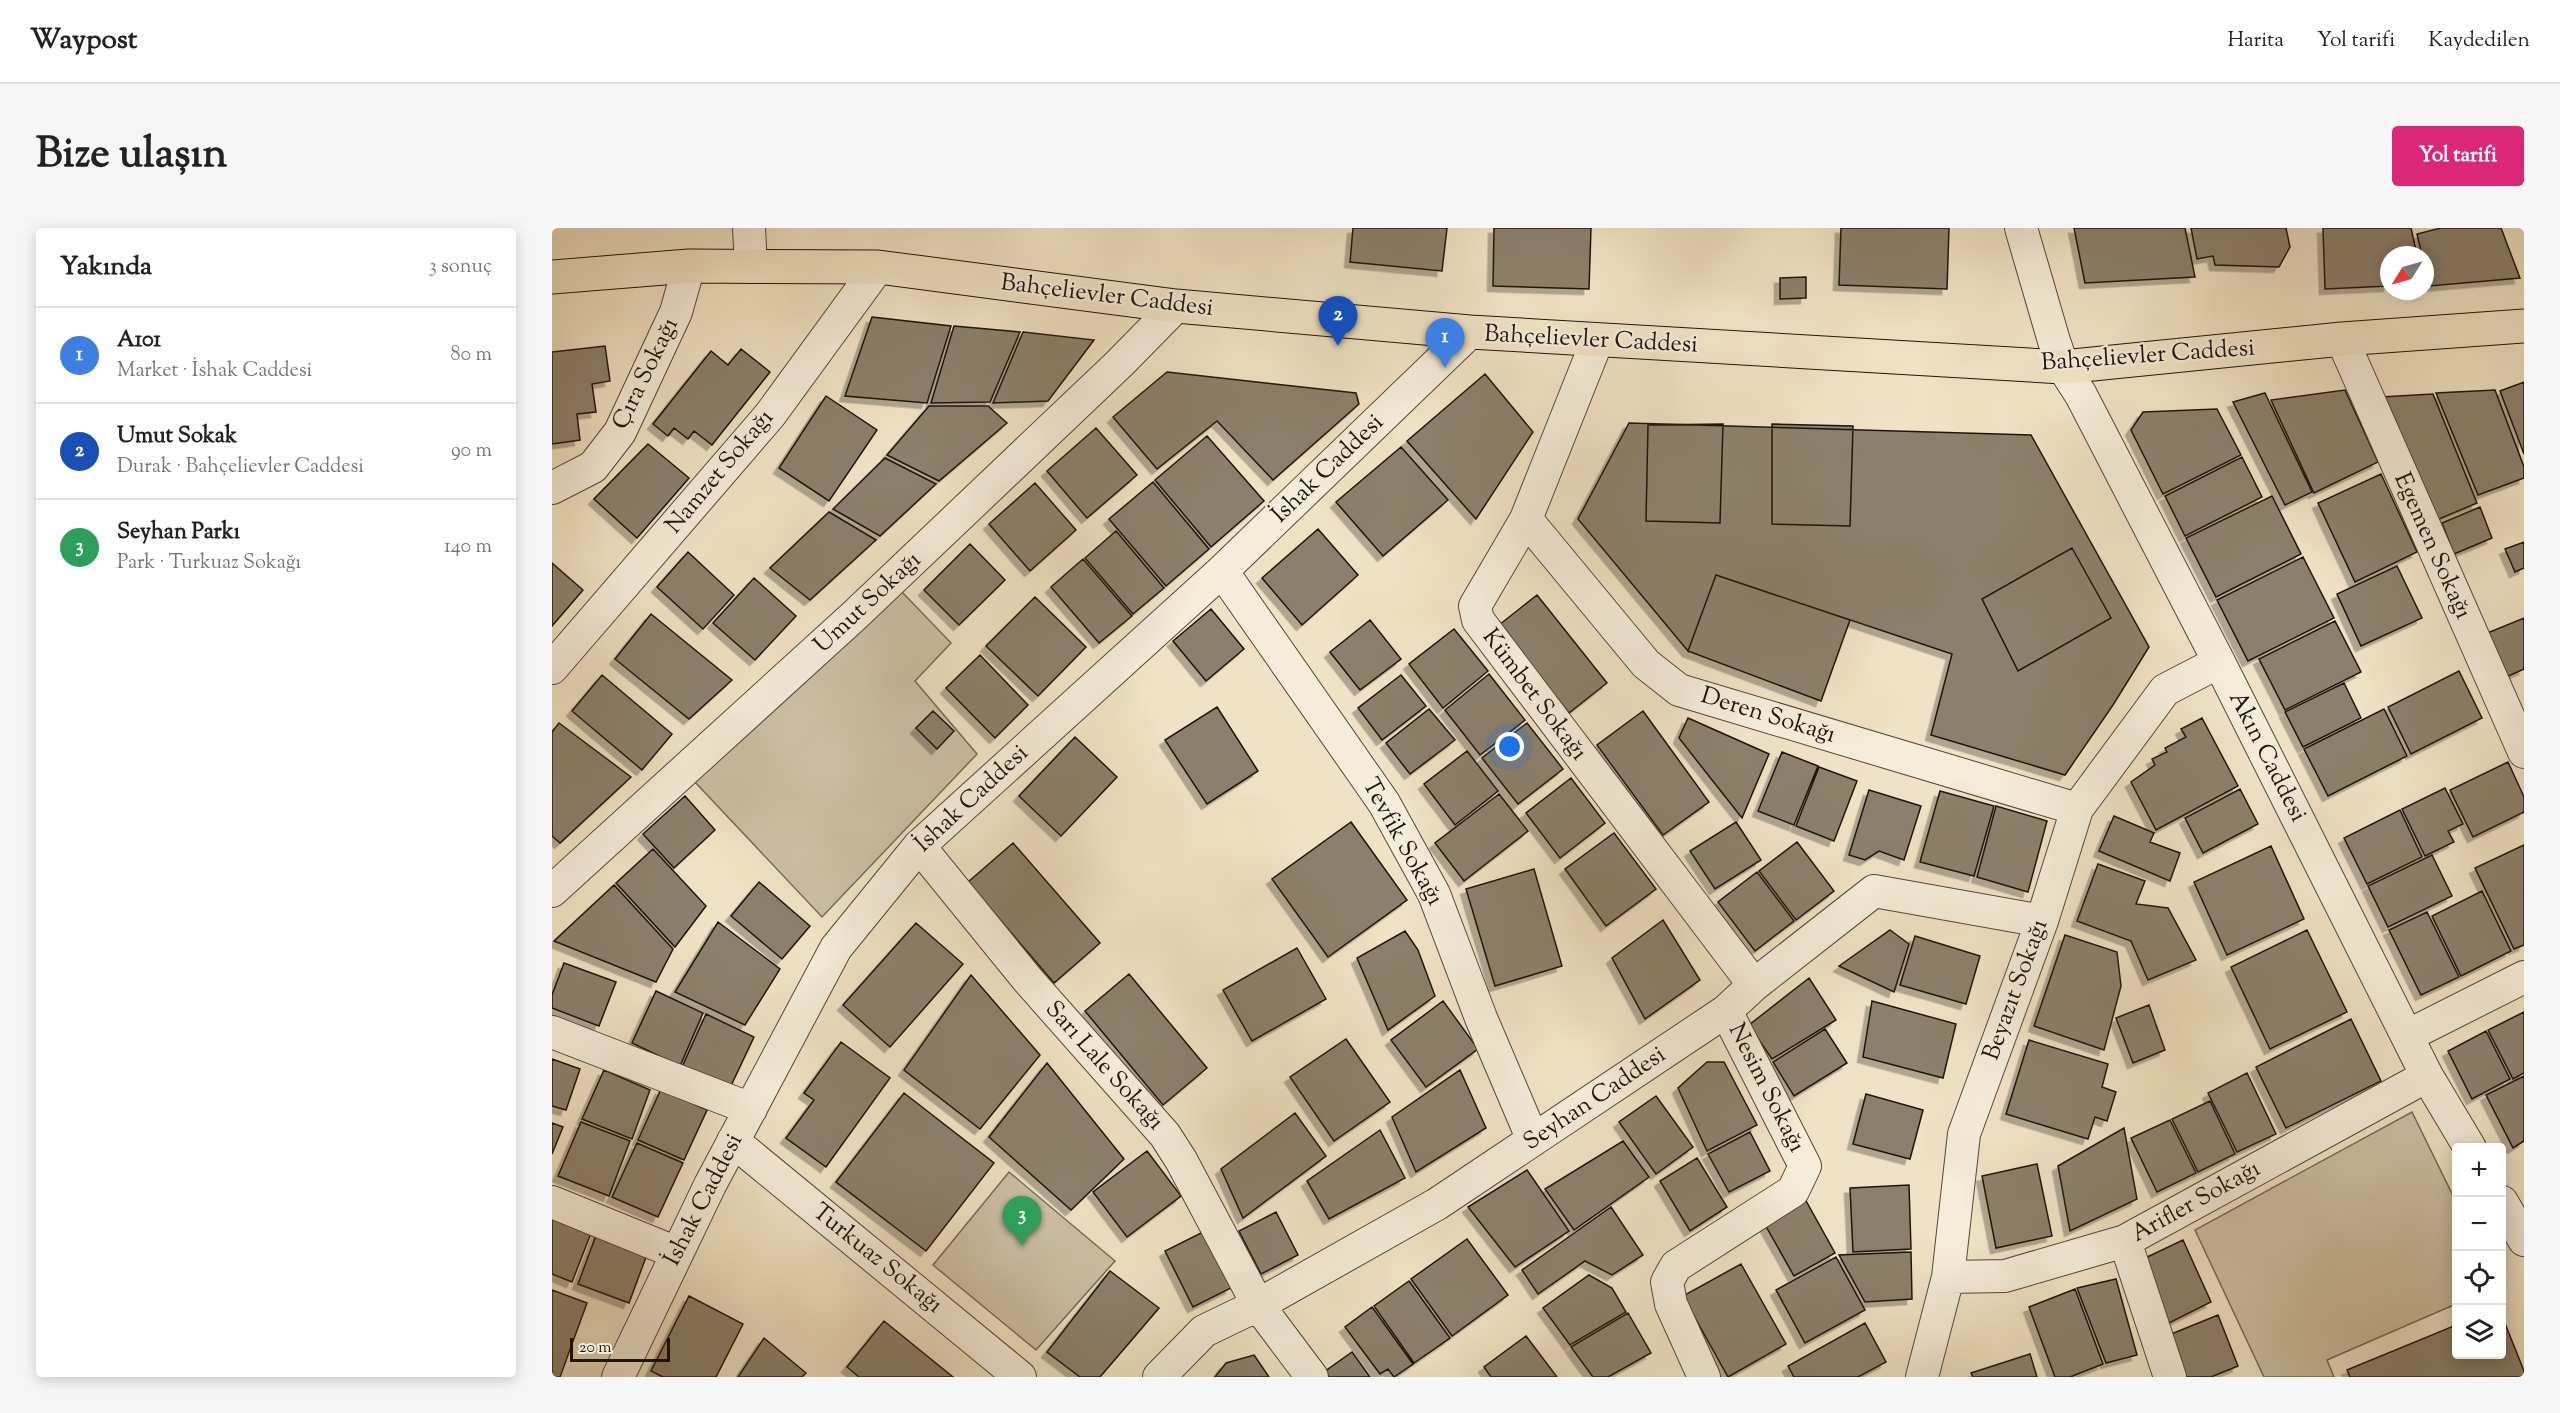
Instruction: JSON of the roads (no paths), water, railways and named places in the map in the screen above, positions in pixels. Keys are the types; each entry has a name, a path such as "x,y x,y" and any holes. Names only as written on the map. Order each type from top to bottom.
{"main road":[{"name":"Bahçelievler Caddesi","path":"552,277 689,266 879,267 1176,306 1470,332 2063,367 2342,339 2524,326"}],"street":[{"path":"749,228 751,267"},
{"name":"Akın Caddesi","path":"2021,228 2063,367 2081,394 2219,662 2427,1076 2467,1143"},
{"name":"Çıra Sokağı","path":"552,488 593,467 620,432 676,312 689,266"},
{"name":"Namzet Sokağı","path":"552,668 770,416 879,267"},
{"name":"Umut Sokağı","path":"552,891 855,615 1119,364 1176,306"},
{"name":"İshak Caddesi","path":"618,1377 733,1141 836,948 919,846 1222,571 1470,332"},
{"name":"Egemen Sokağı","path":"2342,339 2524,752"},
{"name":"Kümbet Sokağı","path":"1597,341 1526,519 1475,606 1478,620 1754,986"},
{"name":"Deren Sokağı","path":"1526,519 1646,664 1679,690 2078,809"},
{"name":"Tevfik Sokağı","path":"1222,571 1384,803 1434,894 1481,1018 1533,1140"},
{"name":"Beyazıt Sokağı","path":"1922,1377 1948,1277 1965,1134 2042,921 2078,809 2165,690 2219,662"},
{"name":"Sarı Lale Sokağı","path":"919,846 1028,980 1165,1135 1181,1160 1258,1305 1312,1377"},
{"name":"Seyhan Caddesi","path":"1159,1377 1204,1331 1258,1305 1437,1204 1726,1011 1874,891 2042,921"},
{"path":"2407,1036 2524,977"},
{"name":"Nesim Sokağı","path":"1704,1377 1671,1304 1667,1282 1676,1266 1793,1191 1805,1166 1726,1011"},
{"path":"552,1032 751,1109"},
{"name":"Arifler Sokağı","path":"1948,1277 2005,1276 2125,1241 2427,1076"},
{"name":"Turkuaz Sokağı","path":"733,1141 1020,1377"},
{"path":"552,1202 677,1252"},
{"path":"2506,1209 2524,1240"},
{"path":"2125,1241 2170,1377"}],"place":[{"name":"Umut Sokak","path":"1338,346"},
{"name":"A101","path":"1445,368"},
{"name":"Seyhan Parkı","path":"1022,1246"}]}
